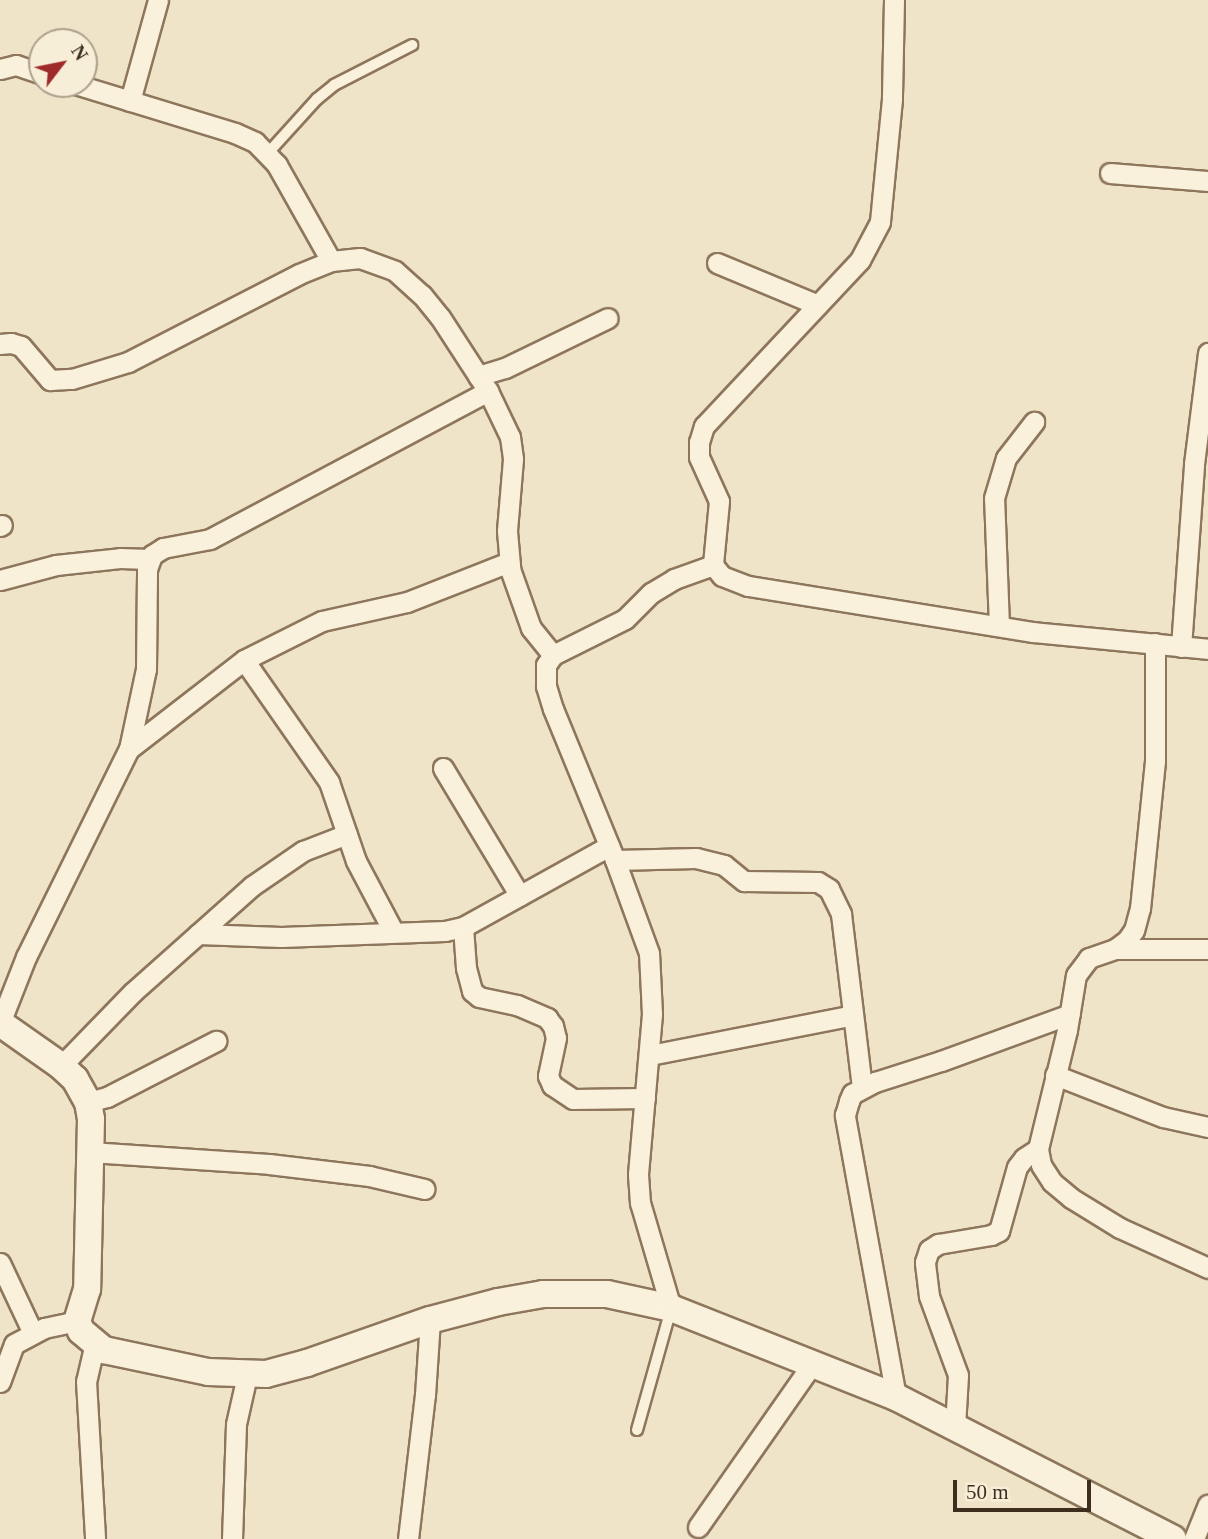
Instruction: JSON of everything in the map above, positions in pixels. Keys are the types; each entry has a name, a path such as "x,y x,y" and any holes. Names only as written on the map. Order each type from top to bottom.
{"street":[{"path":"130,101 158,0"},
{"path":"894,0 892,107 880,222 860,260 704,426 699,442 699,457 719,501 713,565 722,576 748,586 999,626 1208,649"},
{"path":"0,69 16,65 28,69"},
{"path":"98,91 235,133 255,142 268,153 331,261"},
{"path":"1110,173 1208,181"},
{"path":"0,344 21,346 50,380 72,379 128,362 299,274 331,261 360,258 395,271 422,295 440,317 483,384 510,437 513,459 508,531 509,562 521,606 531,628 553,655"},
{"path":"717,263 818,305"},
{"path":"0,580 56,565 120,558 149,559 163,548 210,539 483,384 505,368 608,317"},
{"path":"1181,647 1194,464 1208,353"},
{"path":"999,626 994,498 1006,458 1034,422"},
{"path":"149,559 146,669 129,749 26,957 0,1023 61,1066 75,1080 88,1102 92,1119 87,1289 77,1321 80,1331 104,1350 208,1372 247,1375 286,1370 430,1320 544,1294 607,1294 671,1308 897,1397 1173,1539"},
{"path":"129,749 244,660 334,616 407,602 509,562"},
{"path":"671,1308 640,1203 640,1136 652,1014 649,953 612,853 553,709 546,686 546,665 553,655 625,619 651,593 674,579 713,565"},
{"path":"1115,949 1134,930 1140,908 1155,761 1155,643"},
{"path":"244,660 329,782 356,861 393,931"},
{"path":"443,768 520,896"},
{"path":"61,1066 133,992 285,861 315,845 348,834"},
{"path":"198,934 281,937 463,927 520,896 612,853 696,858 723,865 744,881 818,882 835,897 841,914 862,1088"},
{"path":"463,927 466,968 472,991 479,997 494,998 527,1009 547,1018 553,1026 556,1038 548,1076 552,1084 573,1099 645,1098"},
{"path":"1208,949 1115,949 1099,953 1081,966 1076,975 1070,1014 1038,1149 1041,1165 1052,1182 1070,1198 1120,1228 1208,1268"},
{"path":"897,1397 845,1115 852,1094 862,1088 1070,1014"},
{"path":"650,1055 853,1015"},
{"path":"88,1102 107,1097 216,1041"},
{"path":"1055,1075 1163,1117 1208,1127"},
{"path":"955,1427 958,1375 929,1296 925,1262 929,1250 938,1244 991,1235 999,1231 1017,1167 1024,1158 1038,1149"},
{"path":"90,1152 269,1164 369,1177 425,1188"},
{"path":"0,1263 33,1333"},
{"path":"408,1539 425,1395 430,1320"},
{"path":"0,1382 14,1344 33,1333 77,1321"},
{"path":"95,1343 86,1381 95,1539"},
{"path":"698,1527 812,1364"},
{"path":"232,1539 236,1424 247,1375"},
{"path":"1194,1539 1208,1505"}],"lane":[{"path":"268,153 317,99 334,85 412,45"},
{"path":"637,1430 671,1308"}]}
